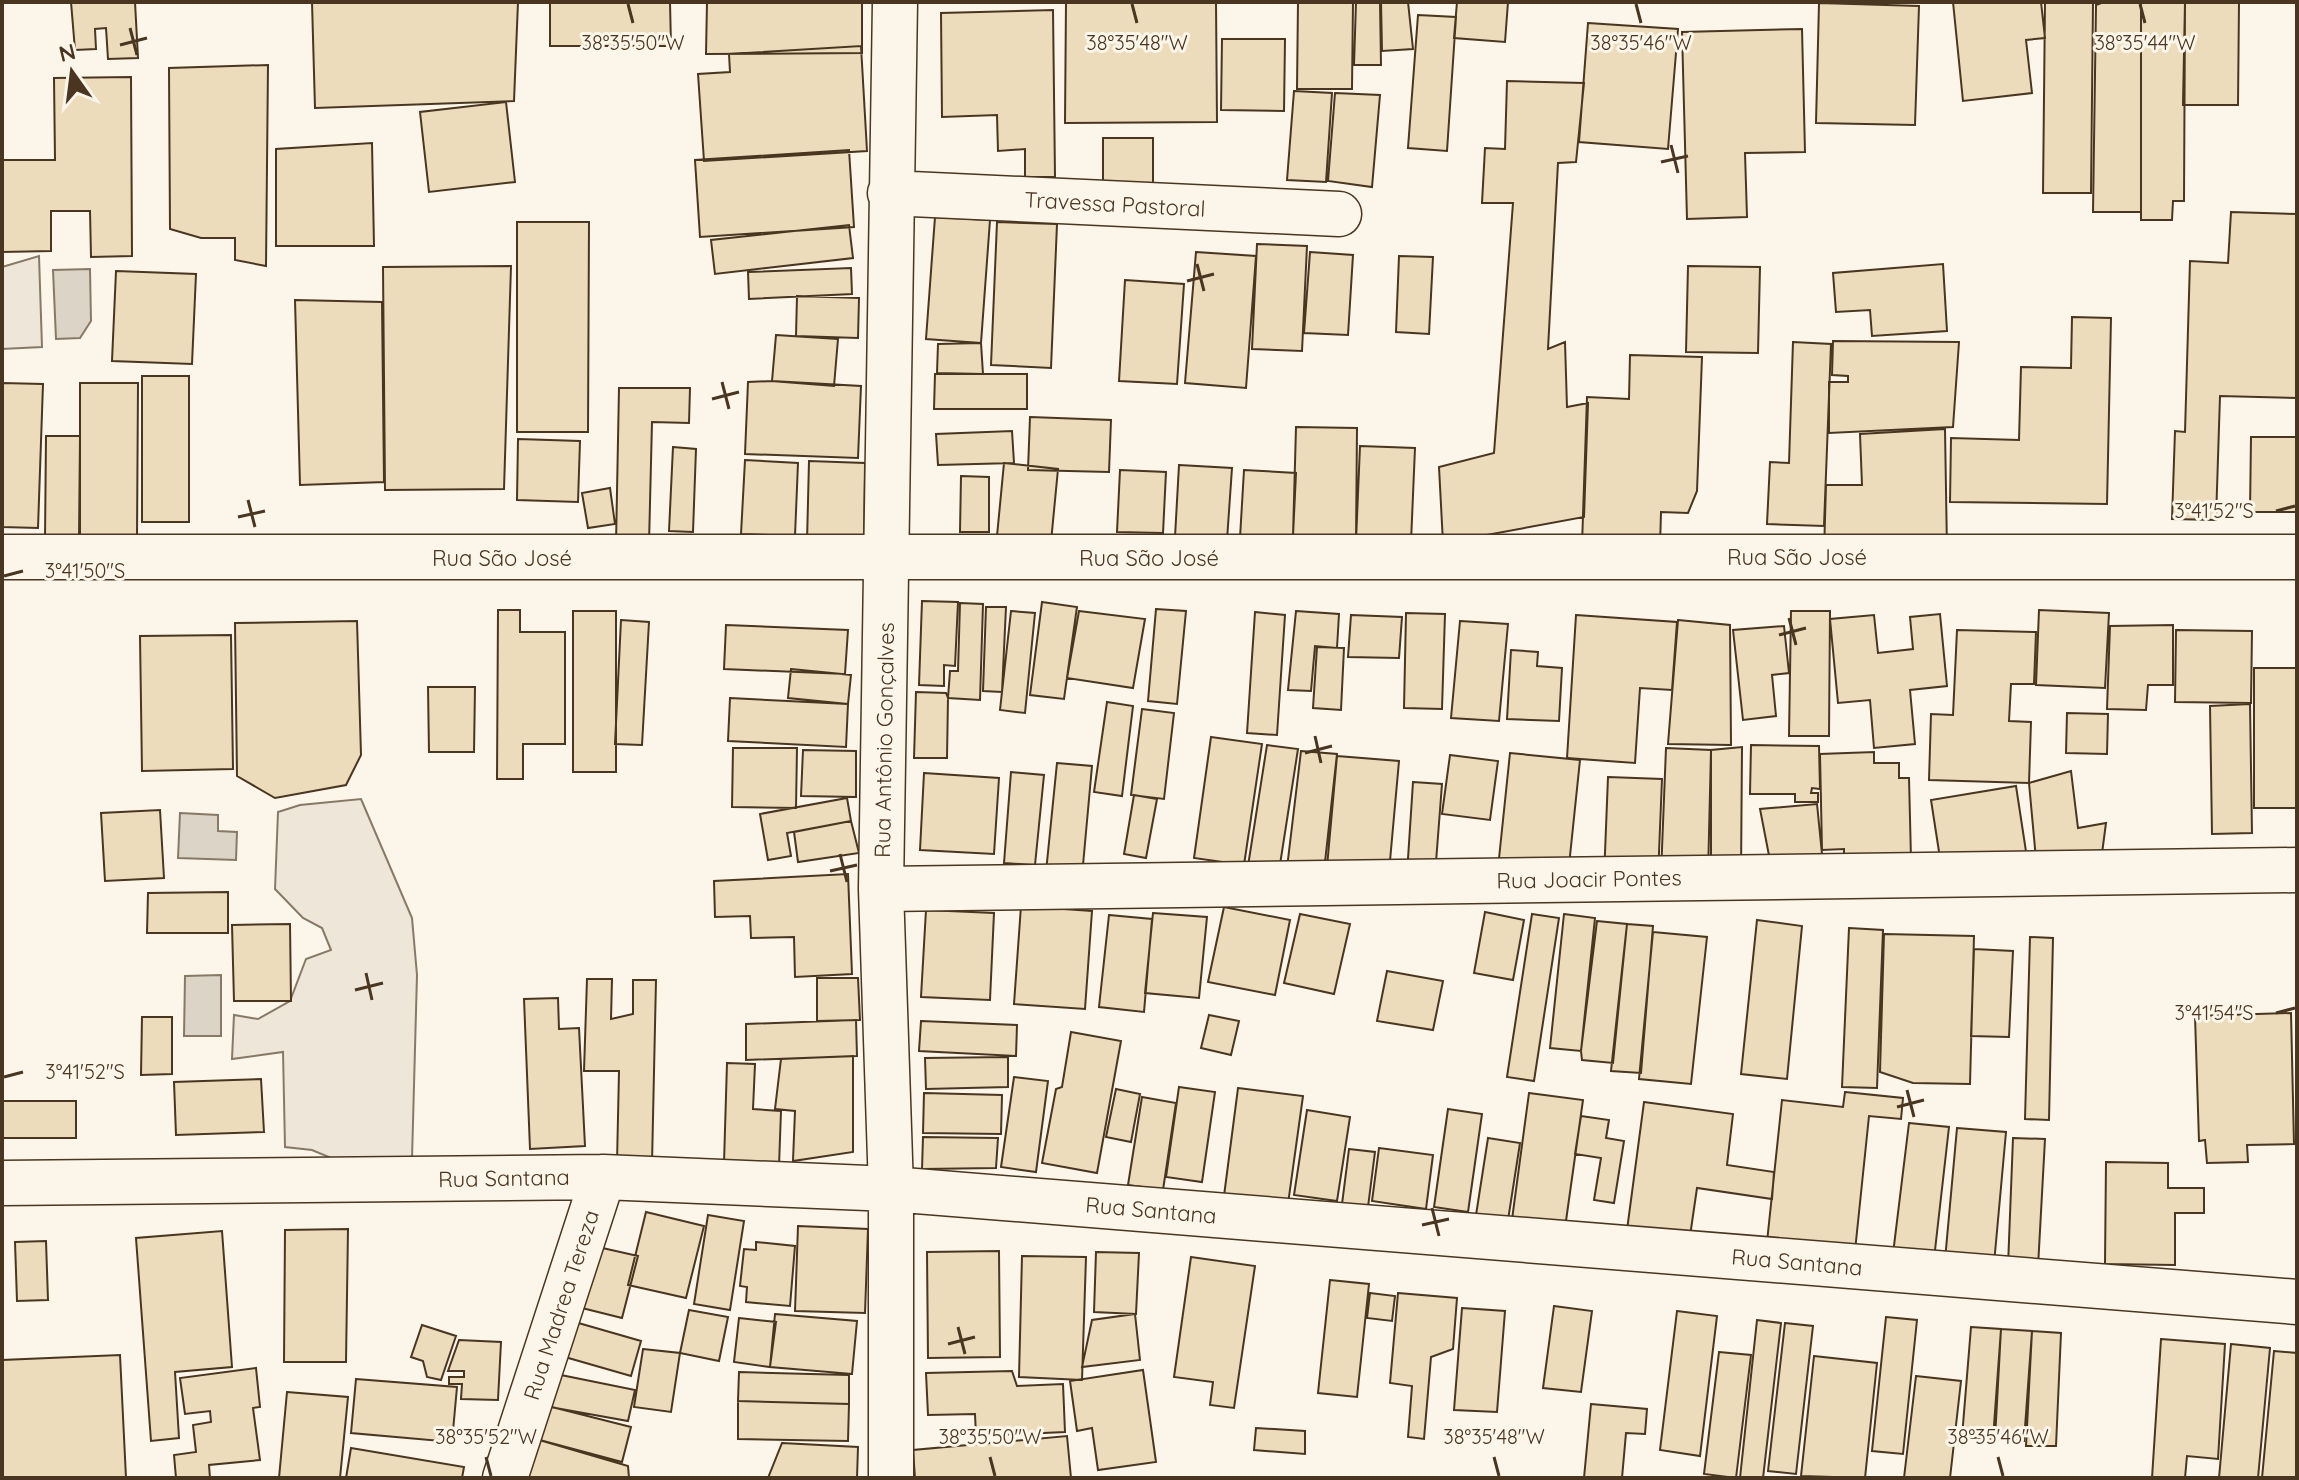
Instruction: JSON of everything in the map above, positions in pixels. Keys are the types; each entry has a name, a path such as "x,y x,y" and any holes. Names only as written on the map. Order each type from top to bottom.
{"street":[{"name":"Rua Antônio Gonçalves","path":"891,1478 891,1189 881,889 895,2"},
{"name":"Travessa Pastoral","path":"890,193 1339,214"},
{"name":"Rua São José","path":"2,557 2297,557"},
{"name":"Rua Joacir Pontes","path":"881,889 2297,870"},
{"name":"Rua Santana","path":"2,1183 603,1177 891,1189 2297,1302"},
{"name":"Rua Madrea Tereza","path":"505,1478 603,1177"}],"shaded area":[{"path":"39,256 42,347 2,349 2,267"},
{"path":"90,269 91,321 80,338 56,339 53,270"},
{"path":"361,799 412,918 417,975 412,1159 343,1163 312,1150 285,1147 283,1052 232,1059 234,1015 258,1019 290,1001 306,959 331,950 322,928 303,918 275,889 278,812 300,805"},
{"path":"180,813 218,815 218,831 237,832 236,860 178,858"},
{"path":"221,975 221,1036 184,1036 185,976"}],"building":[{"path":"71,2 135,2 138,58 108,59 106,28 95,29 96,49 75,50"},
{"path":"312,2 518,2 514,101 315,108"},
{"path":"550,2 670,2 671,46 550,46"},
{"path":"707,2 862,2 862,53 706,54"},
{"path":"1066,2 1216,2 1217,122 1065,123"},
{"path":"1298,2 1353,2 1352,89 1297,89"},
{"path":"1356,2 1380,2 1381,65 1354,65"},
{"path":"1381,2 1408,2 1413,49 1382,51"},
{"path":"1457,2 1508,2 1505,42 1454,38"},
{"path":"1953,2 2041,2 2045,38 2026,40 2032,93 1963,101"},
{"path":"2045,2 2093,2 2091,193 2043,193"},
{"path":"2104,2 2141,2 2141,212 2093,212 2096,5"},
{"path":"2141,2 2185,2 2184,201 2173,201 2172,220 2141,220"},
{"path":"2185,2 2239,2 2238,105 2183,105"},
{"path":"1819,3 1919,6 1915,125 1816,123"},
{"path":"1053,10 1055,177 1025,177 1025,149 998,151 997,115 942,117 941,13"},
{"path":"1418,15 1456,17 1447,151 1408,148"},
{"path":"1588,23 1678,29 1668,149 1579,142"},
{"path":"1802,29 1805,152 1745,153 1747,217 1687,219 1682,32"},
{"path":"1222,39 1285,39 1284,111 1221,110"},
{"path":"861,46 867,151 704,161 698,74 730,72 729,54"},
{"path":"268,65 266,266 235,260 235,238 201,238 170,229 169,68"},
{"path":"131,77 132,256 91,257 90,211 51,211 51,251 2,252 2,160 55,160 54,78"},
{"path":"1507,81 1584,83 1576,162 1558,163 1548,349 1565,342 1567,407 1588,403 1584,517 1443,543 1439,467 1494,453 1513,203 1482,203 1485,148 1505,149"},
{"path":"1294,91 1332,93 1326,182 1287,180"},
{"path":"1335,93 1380,95 1372,187 1328,181"},
{"path":"506,102 515,182 429,192 420,112"},
{"path":"1103,138 1153,138 1153,200 1103,200"},
{"path":"372,143 374,246 276,246 276,149"},
{"path":"849,150 854,227 700,237 695,160"},
{"path":"2231,212 2297,214 2297,398 2220,396 2216,520 2172,519 2175,431 2185,432 2190,261 2228,263"},
{"path":"935,217 990,220 981,343 926,339"},
{"path":"517,222 589,222 588,432 517,432"},
{"path":"997,222 1057,224 1051,368 991,365"},
{"path":"849,225 853,258 715,274 711,240"},
{"path":"1257,244 1307,246 1302,351 1252,349"},
{"path":"1196,252 1256,256 1246,388 1185,383"},
{"path":"1310,252 1353,255 1348,335 1304,333"},
{"path":"1399,256 1433,257 1429,334 1396,332"},
{"path":"1943,264 1947,331 1872,336 1870,310 1836,312 1833,273"},
{"path":"511,266 504,489 385,490 383,267"},
{"path":"1688,266 1760,267 1758,353 1686,352"},
{"path":"851,268 852,294 749,299 748,272"},
{"path":"116,271 196,274 192,364 112,361"},
{"path":"1125,280 1184,284 1177,384 1119,381"},
{"path":"797,296 859,298 858,338 796,336"},
{"path":"295,300 382,302 384,482 300,485"},
{"path":"2072,317 2111,318 2107,504 1950,502 1951,438 2019,440 2021,367 2071,368"},
{"path":"776,335 838,339 834,386 772,381"},
{"path":"1833,341 1959,342 1953,427 1829,433 1829,382 1848,382 1848,376 1832,375"},
{"path":"1793,342 1831,344 1824,526 1767,524 1770,462 1789,463"},
{"path":"981,343 983,374 937,373 938,344"},
{"path":"1630,355 1702,357 1697,491 1688,513 1661,512 1660,547 1582,545 1587,397 1629,399"},
{"path":"935,374 1027,374 1027,409 934,409"},
{"path":"142,376 189,376 189,522 142,522"},
{"path":"748,382 861,386 858,458 745,454"},
{"path":"2,383 43,384 38,528 2,527"},
{"path":"80,383 138,383 137,538 80,538"},
{"path":"619,388 690,388 689,423 652,422 649,544 616,544"},
{"path":"1030,417 1111,420 1109,472 1028,470"},
{"path":"1296,427 1357,428 1356,541 1293,536"},
{"path":"1945,429 1947,550 1824,552 1826,485 1862,485 1860,434"},
{"path":"1012,431 1014,463 938,465 936,434"},
{"path":"46,436 80,436 79,540 45,539"},
{"path":"2251,437 2297,437 2297,512 2250,512"},
{"path":"518,439 580,441 578,502 517,500"},
{"path":"1360,446 1415,448 1411,542 1356,541"},
{"path":"673,447 696,449 693,532 669,531"},
{"path":"745,460 798,463 795,536 741,534"},
{"path":"809,461 865,463 864,542 807,542"},
{"path":"1004,463 1058,469 1051,542 997,536"},
{"path":"1179,465 1232,468 1227,540 1175,537"},
{"path":"1120,470 1166,472 1163,533 1117,532"},
{"path":"1244,470 1296,473 1293,536 1239,555"},
{"path":"961,476 989,477 989,532 960,532"},
{"path":"610,488 615,524 588,528 582,493"},
{"path":"922,601 958,602 955,666 944,665 944,686 919,685"},
{"path":"1042,602 1077,607 1064,699 1030,695"},
{"path":"960,603 983,604 980,700 948,698 950,671 958,671"},
{"path":"986,607 1006,607 1002,692 983,691"},
{"path":"1156,609 1186,611 1177,704 1148,701"},
{"path":"498,610 520,610 520,632 565,632 565,744 523,744 523,779 497,779"},
{"path":"2039,610 2109,613 2105,688 2036,685"},
{"path":"573,611 616,611 616,772 573,772"},
{"path":"1011,611 1035,613 1025,713 1000,710"},
{"path":"1079,611 1145,619 1133,688 1067,678"},
{"path":"1296,611 1339,614 1337,648 1315,646 1311,691 1288,690"},
{"path":"1791,611 1830,611 1829,736 1789,736"},
{"path":"1255,612 1285,615 1277,735 1247,733"},
{"path":"1406,613 1445,614 1442,709 1404,708"},
{"path":"1940,614 1947,686 1910,690 1915,744 1874,748 1870,700 1838,703 1830,619 1874,615 1878,653 1913,649 1910,617"},
{"path":"1351,615 1402,617 1399,658 1348,657"},
{"path":"1576,615 1677,622 1672,690 1640,688 1635,763 1567,758"},
{"path":"621,620 649,622 642,745 615,744"},
{"path":"1678,620 1730,625 1731,745 1668,744"},
{"path":"357,621 361,755 346,785 275,798 237,776 235,623"},
{"path":"1460,621 1508,624 1499,721 1451,718"},
{"path":"726,625 848,630 845,674 724,669"},
{"path":"2173,625 2173,685 2148,685 2146,710 2107,709 2110,626"},
{"path":"1784,626 1789,673 1772,675 1776,716 1743,720 1733,630"},
{"path":"1957,630 2036,632 2034,684 2011,684 2009,721 2031,722 2029,783 1929,780 1931,714 1953,715"},
{"path":"2176,630 2252,631 2251,703 2175,702"},
{"path":"231,635 233,769 142,771 140,636"},
{"path":"1317,647 1344,648 1341,710 1313,708"},
{"path":"1511,650 1538,652 1537,666 1562,668 1559,721 1507,719"},
{"path":"2254,668 2297,668 2297,808 2254,808"},
{"path":"791,669 851,675 848,704 788,698"},
{"path":"428,687 475,687 474,752 429,752"},
{"path":"916,692 946,693 947,758 914,758"},
{"path":"730,698 848,704 846,747 728,741"},
{"path":"1107,702 1133,706 1122,796 1094,792"},
{"path":"2250,704 2252,833 2212,834 2210,706"},
{"path":"1142,709 1174,713 1164,799 1131,795"},
{"path":"2067,713 2108,714 2107,754 2066,753"},
{"path":"1211,737 1262,744 1244,865 1194,858"},
{"path":"1267,745 1298,749 1279,871 1248,866"},
{"path":"1751,745 1819,746 1820,789 1812,788 1811,793 1818,793 1818,802 1795,802 1795,794 1750,794"},
{"path":"1742,747 1741,875 1711,874 1711,750"},
{"path":"733,748 797,748 796,808 732,807"},
{"path":"1666,748 1711,750 1708,876 1661,874"},
{"path":"803,750 856,751 856,797 801,796"},
{"path":"1301,751 1337,754 1324,871 1287,868"},
{"path":"1874,752 1874,763 1899,763 1899,778 1909,778 1911,859 1844,862 1844,849 1822,850 1820,754"},
{"path":"1510,753 1580,760 1568,875 1498,868"},
{"path":"1450,755 1498,761 1490,820 1442,814"},
{"path":"1337,756 1399,761 1389,872 1327,867"},
{"path":"1057,763 1092,766 1082,876 1046,872"},
{"path":"2071,771 2078,828 2106,823 2101,861 2037,870 2029,783"},
{"path":"1011,772 1044,775 1035,865 1004,863"},
{"path":"924,773 999,778 994,854 920,850"},
{"path":"1608,777 1662,779 1658,877 1604,878"},
{"path":"1413,782 1442,784 1435,875 1407,874"},
{"path":"2016,786 2027,858 1942,871 1931,800"},
{"path":"1134,795 1157,799 1146,858 1124,854"},
{"path":"847,798 851,821 787,833 791,856 768,860 760,814"},
{"path":"1817,804 1824,874 1772,871 1760,809"},
{"path":"160,810 164,878 105,881 101,813"},
{"path":"851,821 859,853 798,862 794,832"},
{"path":"848,874 852,974 795,977 794,937 751,938 750,916 715,917 714,881"},
{"path":"228,892 228,933 147,933 148,893"},
{"path":"1021,906 1092,911 1085,1009 1014,1004"},
{"path":"1224,907 1290,920 1275,995 1208,982"},
{"path":"926,910 994,913 990,1000 921,997"},
{"path":"1485,912 1524,920 1513,980 1474,973"},
{"path":"1153,913 1207,917 1199,998 1145,993"},
{"path":"1300,914 1350,924 1334,994 1284,983"},
{"path":"1532,914 1559,918 1534,1081 1507,1077"},
{"path":"1564,914 1595,918 1581,1051 1550,1048"},
{"path":"1109,915 1152,919 1144,1012 1099,1007"},
{"path":"1757,920 1802,926 1787,1079 1741,1074"},
{"path":"1597,921 1627,924 1613,1063 1582,1060"},
{"path":"290,924 291,1001 234,1001 232,925"},
{"path":"1627,924 1653,926 1641,1073 1611,1071"},
{"path":"1849,928 1883,930 1877,1088 1842,1087"},
{"path":"1653,932 1707,937 1691,1084 1639,1079"},
{"path":"1884,934 1974,936 1970,1084 1913,1083 1880,1072"},
{"path":"2030,937 2053,938 2049,1120 2025,1119"},
{"path":"1974,949 2013,951 2009,1037 1971,1036"},
{"path":"1387,971 1443,981 1433,1030 1377,1021"},
{"path":"817,978 858,978 860,1020 817,1021"},
{"path":"587,979 612,979 611,1019 633,1014 633,980 656,980 652,1164 617,1163 619,1071 584,1071"},
{"path":"558,998 559,1029 579,1028 585,1146 530,1149 524,999"},
{"path":"2291,1013 2294,1144 2247,1145 2248,1162 2207,1163 2205,1140 2199,1141 2195,1016"},
{"path":"1209,1015 1239,1021 1231,1055 1201,1048"},
{"path":"142,1017 172,1017 172,1074 141,1075"},
{"path":"856,1020 857,1056 746,1060 746,1024"},
{"path":"921,1021 1017,1025 1016,1056 919,1051"},
{"path":"1071,1032 1121,1041 1097,1173 1042,1163 1056,1089 1062,1087"},
{"path":"853,1056 853,1152 793,1161 795,1111 775,1109 781,1059"},
{"path":"1008,1057 1008,1087 926,1089 925,1058"},
{"path":"727,1063 755,1064 753,1109 781,1111 779,1166 724,1163"},
{"path":"1014,1077 1048,1081 1036,1172 1001,1167"},
{"path":"261,1079 264,1132 176,1135 174,1082"},
{"path":"1179,1087 1215,1092 1202,1182 1166,1177"},
{"path":"1238,1088 1303,1096 1288,1204 1224,1196"},
{"path":"1116,1089 1140,1094 1131,1142 1106,1137"},
{"path":"1845,1092 1903,1098 1901,1119 1869,1116 1855,1251 1767,1242 1782,1100 1843,1107"},
{"path":"924,1093 1002,1095 1001,1134 923,1133"},
{"path":"1529,1093 1583,1100 1564,1235 1511,1227"},
{"path":"1142,1097 1176,1103 1163,1190 1128,1185"},
{"path":"2,1101 76,1101 76,1138 2,1138"},
{"path":"1644,1102 1733,1114 1727,1165 1774,1172 1772,1199 1697,1188 1688,1250 1625,1245"},
{"path":"1448,1109 1482,1114 1468,1212 1434,1207"},
{"path":"1307,1110 1350,1117 1337,1201 1294,1195"},
{"path":"1581,1116 1609,1120 1606,1138 1624,1141 1614,1203 1594,1200 1601,1158 1575,1154"},
{"path":"1909,1123 1949,1127 1934,1259 1893,1254"},
{"path":"1957,1128 2006,1132 1994,1264 1945,1260"},
{"path":"923,1137 998,1138 996,1168 922,1169"},
{"path":"1488,1138 1520,1143 1506,1233 1474,1228"},
{"path":"2013,1138 2045,1139 2038,1267 2008,1266"},
{"path":"1379,1148 1433,1155 1426,1209 1372,1201"},
{"path":"1349,1149 1375,1152 1368,1207 1342,1204"},
{"path":"2106,1162 2168,1163 2168,1188 2204,1188 2204,1213 2175,1213 2175,1265 2105,1264"},
{"path":"646,1212 704,1226 686,1298 628,1285"},
{"path":"708,1215 744,1221 730,1310 694,1304"},
{"path":"798,1226 868,1229 865,1313 795,1311"},
{"path":"348,1229 346,1362 284,1362 285,1230"},
{"path":"222,1231 232,1367 175,1372 179,1438 151,1441 136,1238"},
{"path":"46,1241 48,1300 17,1301 15,1242"},
{"path":"756,1242 795,1246 790,1306 746,1302 747,1287 740,1286 744,1249 756,1250"},
{"path":"598,1247 638,1256 622,1318 582,1308"},
{"path":"999,1251 1000,1357 928,1358 927,1252"},
{"path":"1096,1252 1139,1253 1136,1314 1094,1312"},
{"path":"1022,1256 1086,1257 1082,1380 1019,1377"},
{"path":"1191,1257 1255,1266 1234,1408 1210,1405 1213,1382 1174,1377"},
{"path":"1330,1280 1369,1284 1357,1397 1318,1393"},
{"path":"1370,1293 1395,1296 1392,1321 1367,1318"},
{"path":"1398,1293 1457,1298 1453,1349 1431,1357 1424,1439 1408,1437 1412,1386 1390,1383"},
{"path":"1554,1306 1592,1311 1581,1392 1543,1388"},
{"path":"1462,1308 1505,1311 1497,1412 1454,1410"},
{"path":"689,1310 728,1317 719,1361 680,1353"},
{"path":"1677,1311 1717,1316 1700,1456 1660,1450"},
{"path":"775,1314 857,1321 852,1374 770,1367"},
{"path":"1135,1314 1140,1360 1082,1367 1092,1320"},
{"path":"1886,1317 1917,1320 1903,1454 1872,1451"},
{"path":"739,1318 776,1322 770,1367 734,1362"},
{"path":"568,1320 641,1341 631,1376 558,1355"},
{"path":"1757,1320 1781,1323 1763,1478 1740,1478"},
{"path":"1785,1323 1813,1326 1796,1474 1768,1471"},
{"path":"422,1325 456,1336 441,1380 427,1377 423,1361 411,1357"},
{"path":"1971,1327 2001,1329 1993,1439 1962,1437"},
{"path":"2001,1329 2032,1331 2024,1441 1995,1439"},
{"path":"2032,1331 2061,1333 2056,1446 2026,1446"},
{"path":"2161,1339 2225,1344 2218,1459 2187,1456 2185,1478 2152,1478"},
{"path":"459,1340 501,1342 498,1400 461,1399 462,1384 449,1384 449,1377 464,1377 464,1371 448,1371"},
{"path":"2231,1344 2270,1348 2258,1478 2219,1478"},
{"path":"643,1349 680,1353 671,1412 634,1407"},
{"path":"2274,1351 2297,1353 2297,1478 2262,1478"},
{"path":"1719,1352 1751,1355 1736,1478 1704,1474"},
{"path":"120,1355 126,1478 2,1478 2,1360"},
{"path":"1814,1356 1877,1363 1865,1478 1801,1476"},
{"path":"256,1368 260,1407 253,1408 260,1460 209,1465 210,1478 176,1478 174,1455 196,1452 193,1425 211,1422 210,1411 185,1414 180,1378"},
{"path":"1143,1370 1156,1462 1098,1470 1092,1428 1077,1431 1070,1381"},
{"path":"1012,1371 1017,1386 1063,1384 1065,1432 976,1436 975,1414 928,1415 926,1373"},
{"path":"739,1372 849,1375 849,1404 738,1401"},
{"path":"556,1374 635,1390 628,1421 550,1407"},
{"path":"1916,1376 1961,1381 1950,1478 1904,1478"},
{"path":"356,1379 457,1387 452,1442 351,1433"},
{"path":"287,1392 348,1397 340,1478 279,1478"},
{"path":"738,1401 849,1404 848,1441 738,1439"},
{"path":"1591,1404 1647,1409 1645,1434 1626,1433 1622,1478 1584,1478"},
{"path":"544,1405 631,1427 622,1462 536,1439"},
{"path":"1256,1428 1305,1431 1305,1454 1254,1450"},
{"path":"1067,1436 1071,1478 915,1478 913,1450"},
{"path":"529,1437 628,1466 629,1478 530,1478 518,1474"},
{"path":"782,1443 858,1447 857,1478 768,1478"},
{"path":"351,1448 464,1467 462,1478 346,1478"}]}
